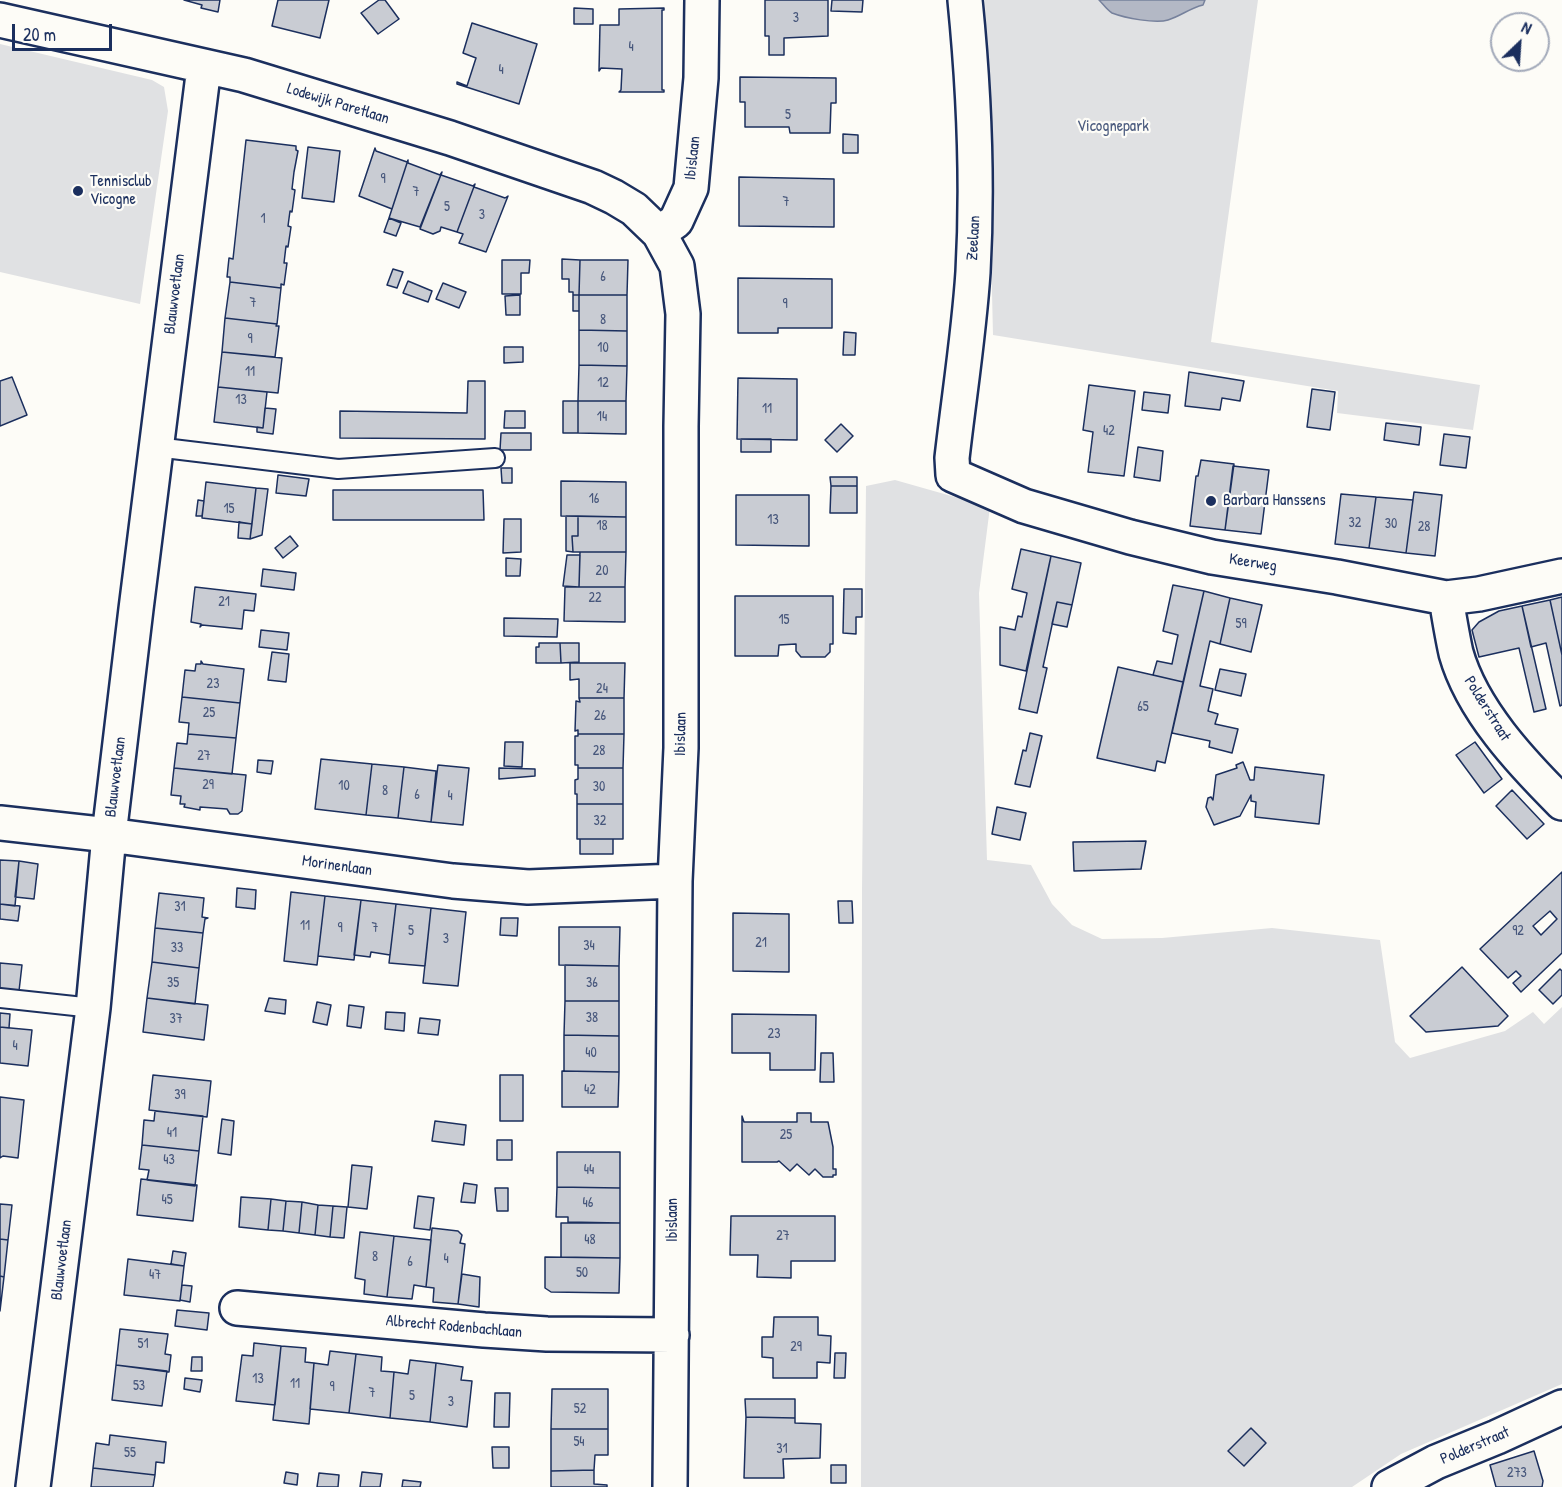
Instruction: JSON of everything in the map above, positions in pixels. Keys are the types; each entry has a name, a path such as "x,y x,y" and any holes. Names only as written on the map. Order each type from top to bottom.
{"street":[{"name":"Ibislaan","path":"670,1487 675,881 681,748 683,314 677,266 659,233 676,221 691,188 701,78 702,0"},
{"name":"Zeelaan","path":"953,475 952,458 972,274 976,202 970,53 964,0"},
{"name":"Lodewijk Paretlaan","path":"0,20 244,75 439,135 614,196 634,209 659,233"},
{"name":"Blauwvoetlaan","path":"33,1487 93,1008 109,835 204,67"},
{"name":"Keerweg","path":"953,475 1024,506 1130,537 1212,557 1337,577 1446,598 1479,594 1562,576"},
{"name":"Polderstraat","path":"1446,598 1457,654 1473,691 1497,731 1562,803"},
{"name":"Morinenlaan","path":"0,823 109,835 453,881 528,886 675,881"},
{"name":"Albrecht Rodenbachlaan","path":"237,1308 526,1333 672,1335"},
{"name":"Polderstraat","path":"1389,1487 1436,1462 1562,1407"}],"lane":[{"path":"156,447 338,469 495,458"},
{"path":"0,998 93,1008"}],"green space":[{"name":"Vicognepark","path":"985,0 1258,0 1211,342 1480,385 1473,430 1337,413 1338,391 993,335"},
{"name":"Tennisclub Vicogne","path":"0,44 152,80 164,87 168,111 140,304 0,272"},
{"path":"895,480 990,507 979,593 987,860 1031,865 1052,904 1072,925 1102,939 1162,938 1272,928 1380,940 1395,1042 1410,1058 1505,1031 1533,1012 1544,1024 1562,1007 1562,1384 1401,1454 1352,1487 861,1487 862,890 866,486"}],"shaded area":[{"path":"1099,0 1205,0 1203,5 1173,18 1148,21 1112,13"}],"building":[{"path":"184,0 220,0 218,12 201,8 202,5"},
{"path":"278,0 329,0 320,38 272,26"},
{"path":"379,0 385,0 399,19 378,34 361,13"},
{"path":"765,0 828,0 828,36 784,38 784,55 769,55 769,36 765,36"},
{"path":"832,0 863,0 862,12 831,11"},
{"path":"574,8 593,9 593,24 574,24"},
{"path":"664,8 662,10 662,90 664,92 619,92 622,69 601,68 599,71 600,25 619,25 619,9"},
{"path":"472,23 537,44 519,104 457,84 457,82 467,86 476,58 463,53"},
{"path":"740,77 836,78 836,103 831,103 830,133 790,133 789,127 745,127 745,102 740,102"},
{"path":"843,134 858,135 858,153 843,153"},
{"path":"246,140 296,146 298,151 292,189 295,190 288,226 291,227 284,263 287,263 284,285 281,284 281,288 230,282 230,277 227,277 229,258 233,259"},
{"path":"308,147 340,151 334,202 302,198"},
{"path":"375,148 376,151 407,162 408,160 392,209 359,196"},
{"path":"408,160 408,163 440,175 442,172 420,227 389,218"},
{"path":"442,172 441,175 473,186 475,184 457,232 441,227 440,231 433,234 420,229"},
{"path":"739,177 834,179 834,227 739,226"},
{"path":"475,184 474,187 505,198 508,196 486,252 459,243 463,234 457,232"},
{"path":"389,218 401,223 396,236 384,232"},
{"path":"562,259 580,260 579,295 569,292 569,279 562,279"},
{"path":"502,260 530,260 529,273 521,273 521,294 502,294"},
{"path":"580,260 628,260 627,295 579,295"},
{"path":"393,269 403,272 397,288 387,285"},
{"path":"738,278 832,279 832,328 778,328 778,333 738,333"},
{"path":"408,281 432,291 428,302 403,293"},
{"path":"230,282 281,288 277,324 225,318"},
{"path":"443,283 466,292 459,308 436,299"},
{"path":"520,295 520,315 506,315 505,296"},
{"path":"573,295 579,295 579,311 573,311"},
{"path":"579,295 627,295 627,331 579,330"},
{"path":"225,318 277,324 276,326 279,326 275,357 222,352"},
{"path":"579,330 627,331 627,366 579,365"},
{"path":"844,332 856,333 855,355 843,355"},
{"path":"504,347 523,347 523,362 504,363"},
{"path":"222,352 282,358 278,393 218,387"},
{"path":"579,365 627,366 626,401 578,401"},
{"path":"1189,372 1244,381 1240,401 1222,398 1220,410 1185,406"},
{"path":"12,377 27,415 0,426 0,381"},
{"path":"738,378 797,379 797,440 737,439"},
{"path":"468,381 485,381 485,439 340,438 340,411 467,413"},
{"path":"1089,385 1135,391 1124,476 1088,472 1093,432 1083,430"},
{"path":"218,387 267,392 263,428 214,422"},
{"path":"1312,389 1335,392 1330,430 1307,427"},
{"path":"1144,392 1170,395 1168,413 1142,410"},
{"path":"563,401 578,401 578,433 563,433"},
{"path":"578,401 626,401 626,434 578,433"},
{"path":"265,408 276,409 273,434 257,432 257,427 263,428"},
{"path":"505,411 525,411 525,428 504,428"},
{"path":"1386,423 1421,427 1419,445 1384,440"},
{"path":"841,424 853,436 837,452 825,440"},
{"path":"501,433 531,433 531,450 500,450"},
{"path":"1444,434 1470,437 1466,468 1440,465"},
{"path":"741,439 771,439 771,452 741,452"},
{"path":"1138,447 1163,451 1160,481 1134,477"},
{"name":"Barbara Hanssens","path":"1201,460 1234,464 1225,530 1190,526 1196,476 1198,476"},
{"path":"1233,466 1269,470 1261,534 1225,530"},
{"path":"501,468 512,468 512,483 502,483"},
{"path":"278,475 309,479 306,496 276,493"},
{"path":"830,477 857,477 857,486 831,486"},
{"path":"561,481 626,482 626,517 561,516"},
{"path":"206,482 256,488 252,524 202,518"},
{"path":"831,486 857,486 857,513 830,513"},
{"path":"256,488 268,489 262,535 250,539"},
{"path":"333,490 483,490 484,520 333,520"},
{"path":"1414,492 1442,495 1435,556 1406,553"},
{"path":"1341,494 1376,497 1369,548 1335,544"},
{"path":"736,495 809,495 809,546 736,545"},
{"path":"1376,497 1413,500 1406,553 1369,548"},
{"path":"198,500 204,501 202,516 196,516"},
{"path":"566,516 578,516 578,536 572,536 573,552 566,551"},
{"path":"578,516 626,517 626,552 573,552 572,536 578,536"},
{"path":"504,519 521,519 521,552 503,553"},
{"path":"239,522 252,524 250,539 238,538"},
{"path":"290,536 298,546 283,558 275,548"},
{"path":"1021,549 1051,556 1026,671 1000,665 1000,627 1015,630 1018,616 1022,617 1027,593 1012,589"},
{"path":"580,552 626,552 625,587 579,587"},
{"path":"567,555 580,555 579,587 563,586"},
{"path":"1051,556 1081,563 1072,605 1057,602 1043,667 1047,668 1037,713 1019,709"},
{"path":"506,558 521,559 520,576 506,576"},
{"path":"263,569 296,573 294,590 261,586"},
{"path":"1173,585 1204,591 1183,682 1153,675 1157,661 1172,664 1178,635 1163,631"},
{"path":"195,587 256,594 254,611 244,610 242,629 202,625 200,627 201,624 191,622"},
{"path":"565,587 625,587 625,622 564,621"},
{"path":"844,589 862,589 862,617 856,617 856,634 843,633"},
{"path":"1204,591 1230,598 1220,644 1210,641 1200,686 1213,689 1208,711 1218,714 1215,724 1238,729 1232,753 1209,747 1210,741 1172,733"},
{"path":"735,596 833,596 833,644 830,644 830,652 825,657 801,657 796,651 796,644 779,645 778,656 735,656"},
{"path":"1562,597 1562,655 1550,600"},
{"path":"1230,598 1262,605 1251,652 1220,644"},
{"path":"1550,600 1562,655 1562,705 1560,706 1546,643 1531,647 1522,606"},
{"path":"1057,602 1072,605 1067,627 1052,624"},
{"path":"1522,606 1546,709 1534,712 1519,648 1479,657 1472,630 1479,622 1499,611"},
{"path":"504,618 558,619 557,637 504,636"},
{"path":"261,630 289,633 287,650 259,647"},
{"path":"539,643 560,643 561,663 536,663 536,647 539,647"},
{"path":"560,643 579,643 579,662 561,663"},
{"path":"272,652 289,654 286,682 268,680"},
{"path":"201,661 203,664 244,669 240,703 182,697 185,670 195,671 196,664 201,664"},
{"path":"570,663 625,663 624,698 579,698 579,679 570,680"},
{"path":"1118,667 1183,682 1165,763 1157,761 1155,771 1097,758"},
{"path":"1220,669 1246,674 1241,696 1215,690"},
{"path":"182,697 240,703 236,738 188,734 189,723 179,722"},
{"path":"579,698 624,698 624,734 578,734 578,730 575,731 576,701 580,702"},
{"path":"1030,733 1042,736 1030,787 1015,784 1023,750 1026,751"},
{"path":"188,734 236,738 232,774 174,768 177,743 187,744"},
{"path":"578,734 624,734 623,768 578,768 578,765 575,765 575,736"},
{"path":"505,742 523,742 522,767 504,766"},
{"path":"1475,742 1502,779 1484,793 1456,755"},
{"path":"321,759 372,764 366,815 315,809"},
{"path":"258,760 273,761 271,774 257,772"},
{"path":"1243,762 1250,780 1254,780 1255,767 1324,775 1319,824 1255,817 1256,802 1251,801 1251,795 1240,816 1214,825 1206,807 1208,798 1211,797 1213,800 1216,775 1237,768 1236,765"},
{"path":"372,764 404,767 398,818 366,815"},
{"path":"438,765 469,768 463,825 431,822"},
{"path":"404,767 436,771 431,822 398,818"},
{"path":"174,768 246,775 242,811 238,814 230,814 227,809 200,807 200,810 184,807 185,804 180,804 181,796 171,795"},
{"path":"499,768 535,769 535,776 499,779"},
{"path":"578,768 623,768 623,804 577,804 575,780 578,779"},
{"path":"1512,790 1544,824 1527,839 1496,806"},
{"path":"577,804 623,804 623,839 577,839"},
{"path":"997,807 1026,813 1020,840 992,834"},
{"path":"580,839 613,839 613,854 580,854"},
{"path":"1146,841 1141,869 1074,871 1073,842"},
{"path":"0,860 19,861 15,906 0,904"},
{"path":"19,861 38,864 34,899 15,897"},
{"path":"1562,872 1562,953 1521,992 1513,983 1521,976 1516,971 1508,978 1480,949","holes":["1550,911 1557,919 1541,935 1533,926"]},
{"path":"237,888 256,890 255,909 236,907"},
{"path":"291,892 325,896 317,965 284,961"},
{"path":"159,893 204,898 202,917 208,918 205,919 203,933 155,928"},
{"path":"325,896 361,900 354,960 318,956"},
{"path":"361,900 396,904 390,955 371,952 370,957 354,955"},
{"path":"838,901 852,901 853,923 839,923"},
{"path":"0,904 20,906 18,921 0,919"},
{"path":"396,904 431,908 425,966 389,963"},
{"path":"431,908 466,912 458,986 423,983"},
{"path":"733,913 789,914 789,972 733,971"},
{"path":"501,918 518,918 517,936 500,935"},
{"path":"559,927 620,927 619,966 559,965"},
{"path":"155,928 203,933 199,968 152,962"},
{"path":"152,962 199,968 195,1004 147,998"},
{"path":"0,963 22,965 19,991 0,989"},
{"path":"565,965 619,966 619,1001 565,1001"},
{"path":"1462,967 1508,1016 1498,1026 1426,1032 1410,1016"},
{"path":"1560,969 1562,971 1562,995 1553,1004 1539,990"},
{"path":"147,998 208,1005 204,1040 143,1032"},
{"path":"269,998 286,1000 285,1014 265,1011"},
{"path":"565,1001 619,1001 619,1036 564,1035"},
{"path":"317,1002 331,1005 327,1025 313,1022"},
{"path":"349,1005 364,1007 361,1028 347,1026"},
{"path":"386,1012 405,1013 404,1031 385,1029"},
{"path":"0,1013 10,1014 9,1028 0,1027"},
{"path":"732,1014 816,1015 815,1070 770,1070 770,1053 732,1053"},
{"path":"420,1018 440,1020 438,1035 418,1033"},
{"path":"0,1027 32,1030 28,1066 0,1063"},
{"path":"564,1035 619,1036 619,1072 564,1071"},
{"path":"821,1053 833,1053 834,1082 820,1082"},
{"path":"562,1071 619,1072 618,1107 562,1107"},
{"path":"153,1075 211,1081 207,1117 149,1110"},
{"path":"500,1075 523,1075 523,1121 500,1121"},
{"path":"0,1097 24,1100 18,1158 3,1156 0,1158"},
{"path":"155,1111 203,1116 199,1151 142,1145 144,1120 154,1121"},
{"path":"797,1113 811,1113 811,1122 828,1122 833,1147 833,1169 836,1169 836,1175 823,1177 815,1169 809,1175 797,1164 790,1171 779,1161 742,1162 742,1116 744,1122 797,1122"},
{"path":"222,1119 234,1121 231,1155 218,1153"},
{"path":"435,1121 466,1125 464,1145 432,1141"},
{"path":"497,1140 512,1140 512,1160 497,1160"},
{"path":"142,1145 199,1151 195,1186 147,1180 149,1170 139,1169"},
{"path":"557,1152 620,1152 620,1188 557,1187"},
{"path":"352,1165 372,1167 367,1209 348,1207"},
{"path":"141,1179 197,1185 193,1221 137,1215"},
{"path":"464,1183 477,1185 475,1203 461,1202"},
{"path":"557,1187 620,1188 620,1223 568,1222 568,1217 556,1217"},
{"path":"495,1188 508,1188 508,1211 497,1211"},
{"path":"418,1196 434,1198 430,1230 414,1228"},
{"path":"241,1197 271,1199 268,1230 239,1227"},
{"path":"271,1199 286,1201 283,1231 268,1230"},
{"path":"286,1201 302,1202 299,1233 283,1231"},
{"path":"302,1202 318,1205 315,1235 299,1233"},
{"path":"0,1204 12,1205 8,1240 0,1239"},
{"path":"318,1205 333,1206 330,1237 315,1235"},
{"path":"333,1206 347,1207 344,1238 330,1237"},
{"path":"731,1216 835,1216 835,1261 791,1261 791,1278 757,1277 758,1255 730,1255"},
{"path":"561,1223 620,1223 620,1258 561,1257"},
{"path":"432,1228 458,1231 462,1235 460,1243 465,1244 458,1304 433,1302 434,1288 426,1287"},
{"path":"360,1232 394,1236 387,1297 364,1294 365,1280 355,1278"},
{"path":"394,1236 431,1240 426,1287 414,1285 412,1299 387,1297"},
{"path":"0,1239 8,1240 4,1277 0,1276"},
{"path":"173,1251 186,1253 184,1266 171,1264"},
{"path":"545,1257 620,1258 619,1293 551,1292 545,1288"},
{"path":"128,1259 184,1266 180,1301 124,1295"},
{"path":"462,1274 480,1277 479,1307 458,1304"},
{"path":"0,1276 4,1277 0,1311"},
{"path":"182,1285 192,1286 190,1302 180,1300"},
{"path":"177,1310 209,1313 207,1330 175,1326"},
{"path":"774,1317 818,1317 818,1335 831,1336 830,1363 817,1362 817,1378 773,1378 773,1358 762,1357 762,1337 773,1337"},
{"path":"120,1329 168,1334 165,1354 171,1355 169,1372 116,1365"},
{"path":"254,1343 281,1346 275,1405 236,1401 242,1355 253,1356"},
{"path":"281,1346 306,1348 305,1362 314,1363 309,1424 273,1420"},
{"path":"330,1351 356,1354 349,1413 310,1409 314,1363 328,1365"},
{"path":"835,1353 846,1353 845,1378 834,1378"},
{"path":"356,1354 382,1357 381,1371 394,1372 390,1418 349,1413"},
{"path":"192,1357 202,1357 202,1371 191,1371"},
{"path":"410,1360 436,1363 430,1422 390,1418 394,1372 408,1374"},
{"path":"436,1363 463,1367 461,1380 472,1381 467,1427 430,1422"},
{"path":"116,1365 167,1371 162,1406 112,1400"},
{"path":"185,1378 202,1380 200,1392 184,1389"},
{"path":"552,1389 608,1389 608,1429 551,1429"},
{"path":"495,1393 510,1393 509,1427 494,1427"},
{"path":"745,1399 795,1399 795,1418 746,1417"},
{"path":"746,1417 795,1418 795,1423 821,1424 820,1458 783,1459 784,1478 744,1478"},
{"path":"1251,1428 1266,1443 1244,1466 1228,1451"},
{"path":"551,1429 608,1429 608,1455 595,1455 594,1470 551,1471"},
{"path":"110,1435 166,1442 164,1463 156,1462 155,1475 93,1468 96,1443 109,1445"},
{"path":"492,1447 509,1447 509,1468 493,1468"},
{"path":"1534,1451 1543,1481 1542,1487 1496,1487 1490,1465"},
{"path":"831,1465 846,1465 846,1483 831,1483"},
{"path":"93,1468 155,1475 153,1487 91,1487"},
{"path":"594,1470 594,1484 607,1485 607,1487 551,1487 551,1471"},
{"path":"286,1472 298,1474 297,1485 284,1483"},
{"path":"362,1472 382,1474 380,1487 360,1487"},
{"path":"319,1473 339,1475 338,1487 317,1487"},
{"path":"403,1480 421,1482 420,1487 402,1487"}],"place":[{"name":"Tennisclub Vicogne","path":"78,191"},
{"name":"Barbara Hanssens","path":"1211,501"}]}
